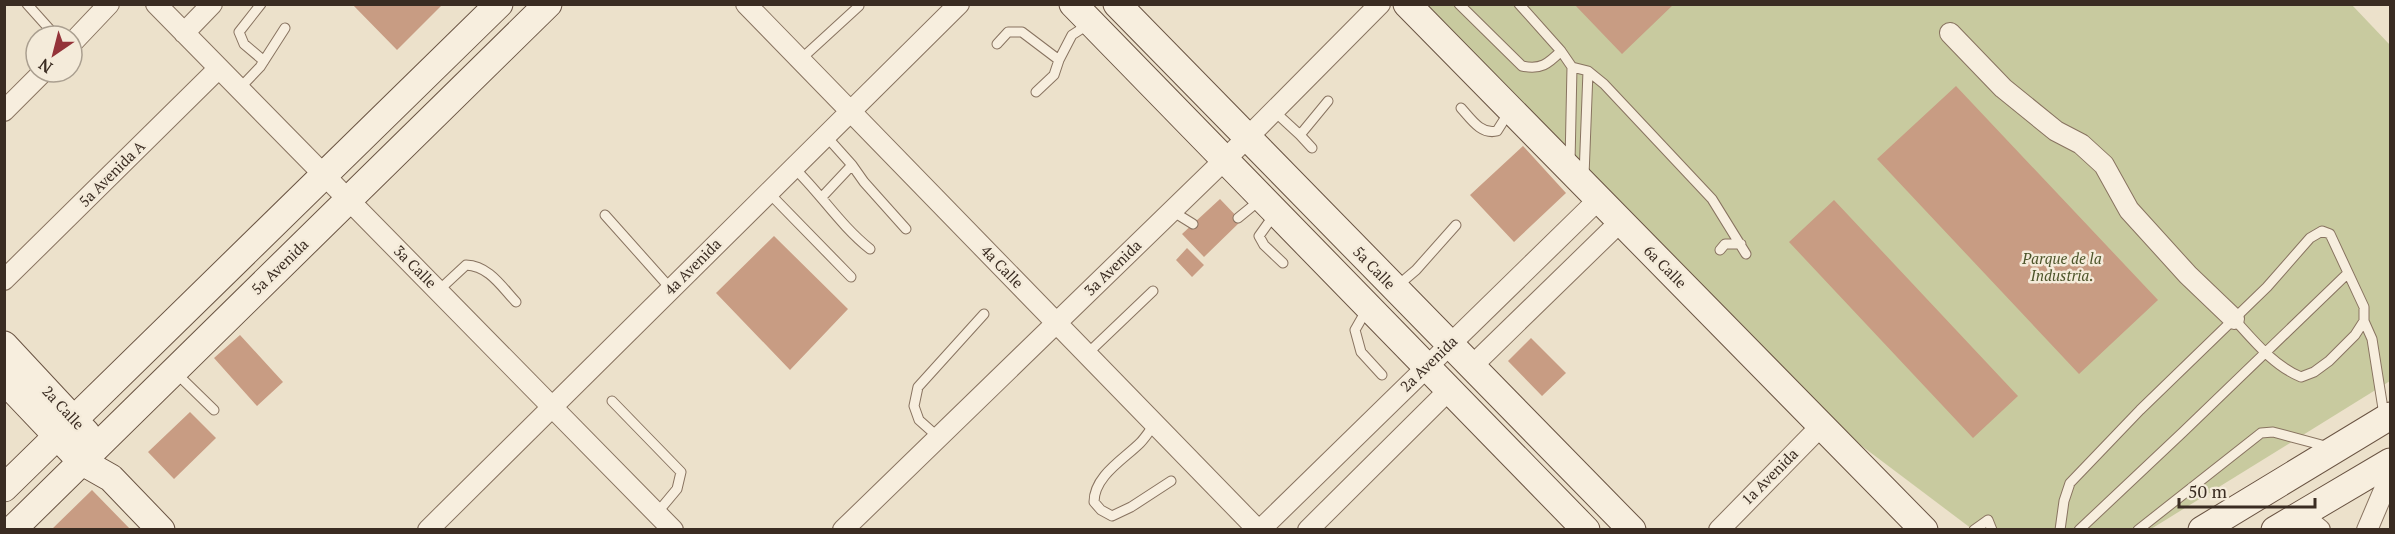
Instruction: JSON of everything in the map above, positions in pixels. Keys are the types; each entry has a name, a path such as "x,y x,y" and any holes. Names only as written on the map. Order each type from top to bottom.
{"main road":[{"path":"4,488 499,4"},
{"name":"5a Avenida","path":"12,530 548,4"},
{"name":"5a Calle","path":"1117,4 1632,530"},
{"name":"6a Calle","path":"1407,4 1924,530"},
{"name":"5a Calle","path":"1082,14 1586,530"},
{"path":"251,247 275,272"},
{"name":"2a Calle","path":"4,345 65,428 161,530"},
{"name":"2a Calle","path":"4,380 65,428"},
{"path":"2202,530 2387,417"},
{"path":"2275,530 2310,522 2391,462"},
{"path":"2283,479 2279,500 2283,507 2310,522"}],"street":[{"path":"84,31 110,4"},
{"name":"3a Calle","path":"156,4 673,530"},
{"path":"184,33 212,4"},
{"name":"4a Calle","path":"746,4 1259,530"},
{"name":"4a Avenida","path":"430,529 959,4"},
{"name":"3a Avenida","path":"843,530 1225,160 1380,4"},
{"path":"1950,33 2003,88 2056,131 2081,144 2104,165 2129,210 2188,275 2234,320"},
{"name":"5a Avenida A","path":"4,280 219,68"},
{"path":"4,111 31,84"},
{"name":"2a Avenida","path":"1259,530 1449,345 1584,184"},
{"path":"1471,367 1621,221"},
{"path":"1308,530 1449,390"},
{"name":"1a Avenida","path":"1719,530 1822,425"},
{"path":"2367,530 2391,476"}],"lane":[{"path":"27,4 45,24"},
{"path":"261,4 239,32 244,44 264,61"},
{"path":"1459,4 1522,66 1534,68 1545,66 1561,51"},
{"path":"1519,4 1561,51 1572,68 1584,184"},
{"path":"800,60 859,6"},
{"path":"1036,92 1054,75 1082,14"},
{"path":"239,89 264,61 285,28"},
{"path":"997,44 1008,32 1022,32 1059,60"},
{"path":"1572,68 1588,71 1604,84 1712,199 1746,254"},
{"path":"1584,184 1588,71"},
{"path":"1300,135 1328,101"},
{"path":"1461,108 1480,128 1490,132 1497,130 1510,110"},
{"path":"1274,111 1312,148"},
{"path":"826,136 906,229"},
{"path":"822,197 852,165"},
{"path":"794,168 822,197 840,222 870,249"},
{"path":"769,193 851,277"},
{"path":"1238,218 1269,206"},
{"path":"1269,206 1259,236 1264,245 1283,263"},
{"path":"1172,211 1193,224"},
{"path":"605,215 671,289"},
{"path":"1394,288 1416,270 1456,225"},
{"path":"2060,530 2064,501 2070,483 2140,410 2234,320 2310,238 2322,231 2331,234 2364,307 2364,321 2372,339 2387,417"},
{"path":"1720,250 1725,244 1741,244"},
{"path":"438,291 466,265 477,265 488,271 516,302"},
{"path":"2079,530 2348,273"},
{"path":"1087,354 1153,291"},
{"path":"1368,306 1355,330 1361,352 1382,375"},
{"path":"938,437 919,420 914,406 918,387 984,314"},
{"path":"2234,320 2288,372 2301,377 2314,372 2329,361 2355,335 2364,321"},
{"path":"173,370 214,410"},
{"path":"612,401 681,472 677,489 657,513"},
{"path":"1155,423 1142,441 1101,481 1094,492 1094,501 1101,510 1112,516 1131,507 1171,481"},
{"path":"2138,530 2261,433 2273,432 2334,449"},
{"path":"1974,530 1988,515 1992,530"}],"green space":[{"name":"Parque de la Industria.","path":"1425,5 2352,5 2390,45 2390,381 2151,529 1972,529 1830,422"}],"building":[{"path":"352,4 443,4 397,50"},
{"path":"1574,4 1674,4 1622,54"},
{"path":"1956,86 2158,300 2079,374 1877,159"},
{"path":"1523,146 1566,193 1514,242 1470,195"},
{"path":"1220,199 1241,221 1204,257 1182,234"},
{"path":"1834,200 2018,396 1973,438 1789,242"},
{"path":"774,236 848,309 790,370 716,293"},
{"path":"1187,248 1204,265 1192,277 1176,260"},
{"path":"240,335 283,382 257,406 214,358"},
{"path":"1531,338 1566,373 1542,396 1508,361"},
{"path":"190,412 216,438 174,479 148,452"},
{"path":"92,490 131,530 51,530"}]}
